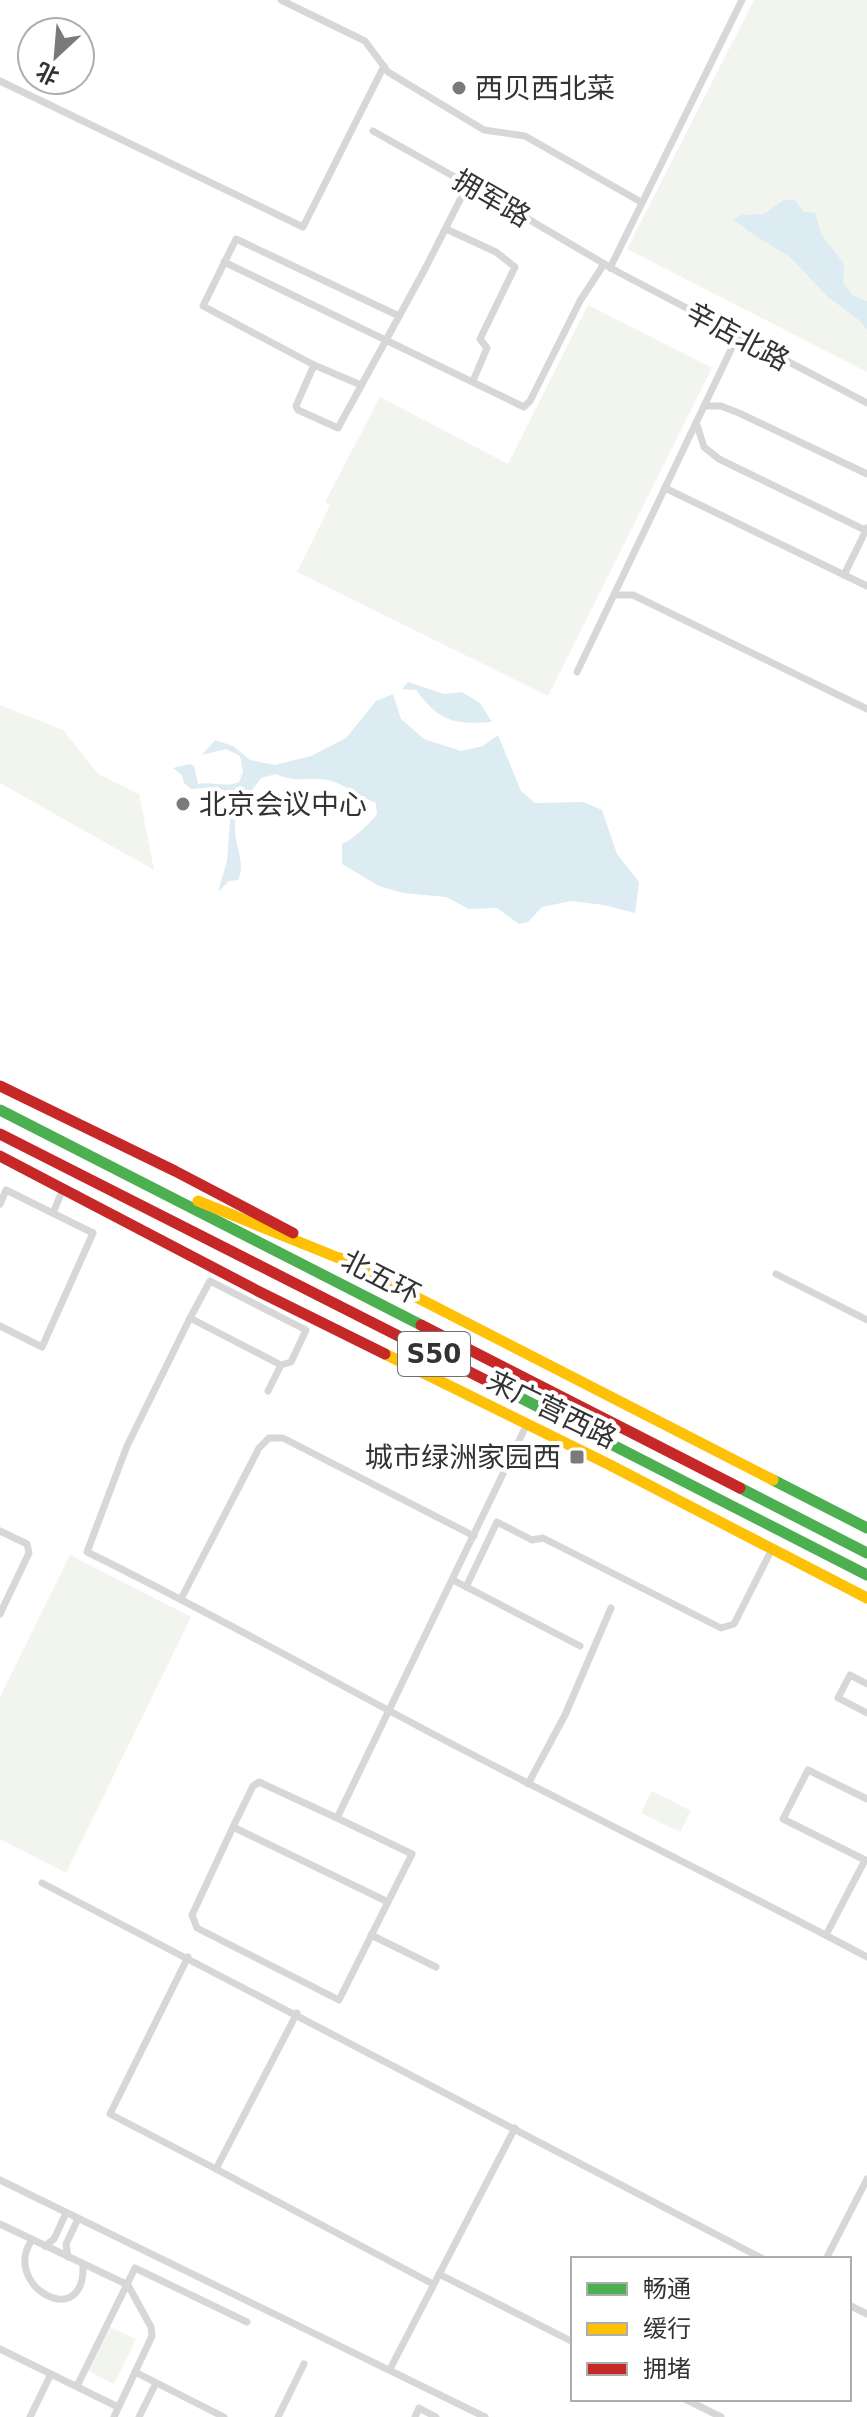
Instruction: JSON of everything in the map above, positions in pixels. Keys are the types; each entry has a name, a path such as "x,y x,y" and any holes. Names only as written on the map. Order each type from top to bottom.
{"main road":[{"path":"0,1086 175,1171 867,1528"},
{"name":"北五环","path":"0,1110 867,1553"},
{"name":"北五环","path":"0,1134 867,1575"},
{"name":"来广营西路","path":"0,1156 267,1303 527,1424 867,1598"},
{"path":"130,1176 346,1261"}],"street":[{"path":"281,0 365,41 388,72 484,130 525,136 641,202"},
{"path":"224,262 524,407 530,401 580,301 607,266 641,202 739,1"},
{"path":"0,81 303,227 384,66"},
{"name":"拥军路","path":"373,131 607,266"},
{"path":"314,365 296,406 330,427 338,428 468,184"},
{"path":"446,229 496,252 515,267 480,339 487,348 473,381"},
{"path":"361,385 314,365 203,306 236,239 399,316"},
{"name":"辛店北路","path":"607,266 867,403"},
{"path":"577,672 737,337"},
{"path":"704,406 721,406 739,413 867,474"},
{"path":"696,422 704,447 719,459 866,529 844,575"},
{"path":"665,488 867,586"},
{"path":"614,595 633,595 867,709"},
{"path":"53,1213 63,1189"},
{"path":"0,1204 6,1190 93,1233 42,1347 0,1326"},
{"path":"776,1274 867,1320"},
{"path":"190,1318 281,1365 291,1362 306,1330 267,1303 210,1281 190,1318 127,1446 87,1552 528,1784 867,1957"},
{"path":"268,1391 281,1365"},
{"path":"337,1818 527,1424"},
{"path":"181,1599 259,1448 269,1438 283,1438 474,1536"},
{"path":"483,1515 532,1540 543,1538 721,1628 734,1624 772,1549"},
{"path":"466,1587 497,1522"},
{"path":"0,1531 27,1544 29,1553 0,1614"},
{"path":"453,1580 580,1646"},
{"path":"528,1784 565,1715 611,1608"},
{"path":"867,1684 850,1675 838,1698 867,1713"},
{"path":"826,1935 866,1861 783,1819 808,1770 867,1799"},
{"path":"259,1782 412,1854 339,2000 197,1928 192,1915 233,1827 253,1786 259,1782"},
{"path":"233,1827 388,1902"},
{"path":"42,1883 297,2013 759,2257"},
{"path":"371,1935 436,1967"},
{"path":"188,1957 110,2114 433,2284"},
{"path":"216,2169 297,2013"},
{"path":"390,2369 515,2128"},
{"path":"827,2257 867,2179"},
{"path":"0,2180 485,2417"},
{"path":"45,2246 54,2239 66,2213"},
{"path":"68,2257 66,2244 78,2219"},
{"path":"0,2224 128,2285 151,2327 152,2336 114,2417"},
{"path":"20,2280 18,2259 22,2249 32,2240"},
{"path":"26,2290 45,2300 67,2296 81,2279 83,2264"},
{"path":"77,2386 135,2268 247,2322"},
{"path":"439,2274 571,2341"},
{"path":"0,2349 118,2407"},
{"path":"278,2417 304,2364"},
{"path":"135,2372 224,2417"},
{"path":"30,2417 51,2374"},
{"path":"139,2417 156,2383"},
{"path":"689,2401 721,2417"},
{"path":"415,2417 419,2408 436,2417"}],"shaded area":[{"path":"754,0 867,0 867,372 627,249"},
{"path":"784,200 795,200 804,212 815,213 821,234 844,264 843,282 852,295 867,301 867,330 859,320 828,297 790,257 733,219 742,215 764,214"},
{"path":"588,305 712,368 548,696 297,572 330,505 325,502 380,397 508,464"},
{"path":"408,682 444,694 462,692 480,703 492,722 467,723 448,719 432,708 416,690 402,689"},
{"path":"393,694 401,719 424,739 461,751 483,746 498,735 521,791 535,803 583,802 602,810 617,854 639,882 635,913 571,901 542,907 528,922 519,924 497,908 469,909 446,897 403,893 379,886 342,864 342,844 361,831 377,814 376,803 334,782 292,779 276,774 261,778 240,808 235,822 235,836 241,861 240,873 238,880 229,881 218,892 227,861 231,809 236,799 221,789 191,789 173,768 194,766 198,784 234,784 239,782 243,772 240,756 226,749 202,755 215,740 233,746 250,760 275,765 311,756 346,738 376,701"},
{"path":"0,705 63,730 98,774 139,794 154,870 0,783"},
{"path":"70,1555 191,1617 66,1873 0,1839 0,1697"},
{"path":"652,1791 691,1811 680,1832 641,1813"},
{"path":"110,2327 136,2339 114,2384 88,2371"}],"traffic: fast":[{"path":"0,1110 421,1325"},
{"path":"515,1395 867,1575"},
{"path":"773,1480 867,1528"},
{"path":"740,1488 867,1553"}],"traffic: slow":[{"path":"198,1201 346,1261"},
{"path":"340,1258 773,1480"},
{"path":"385,1354 608,1464 867,1598"}],"traffic: jam":[{"path":"0,1086 175,1171 293,1233"},
{"path":"0,1134 515,1395"},
{"path":"0,1156 385,1354"},
{"path":"421,1325 740,1488"}],"place":[{"name":"西贝西北菜","path":"459,88"},
{"name":"北京会议中心","path":"183,804"},
{"name":"城市绿洲家园西","path":"577,1457"}]}
